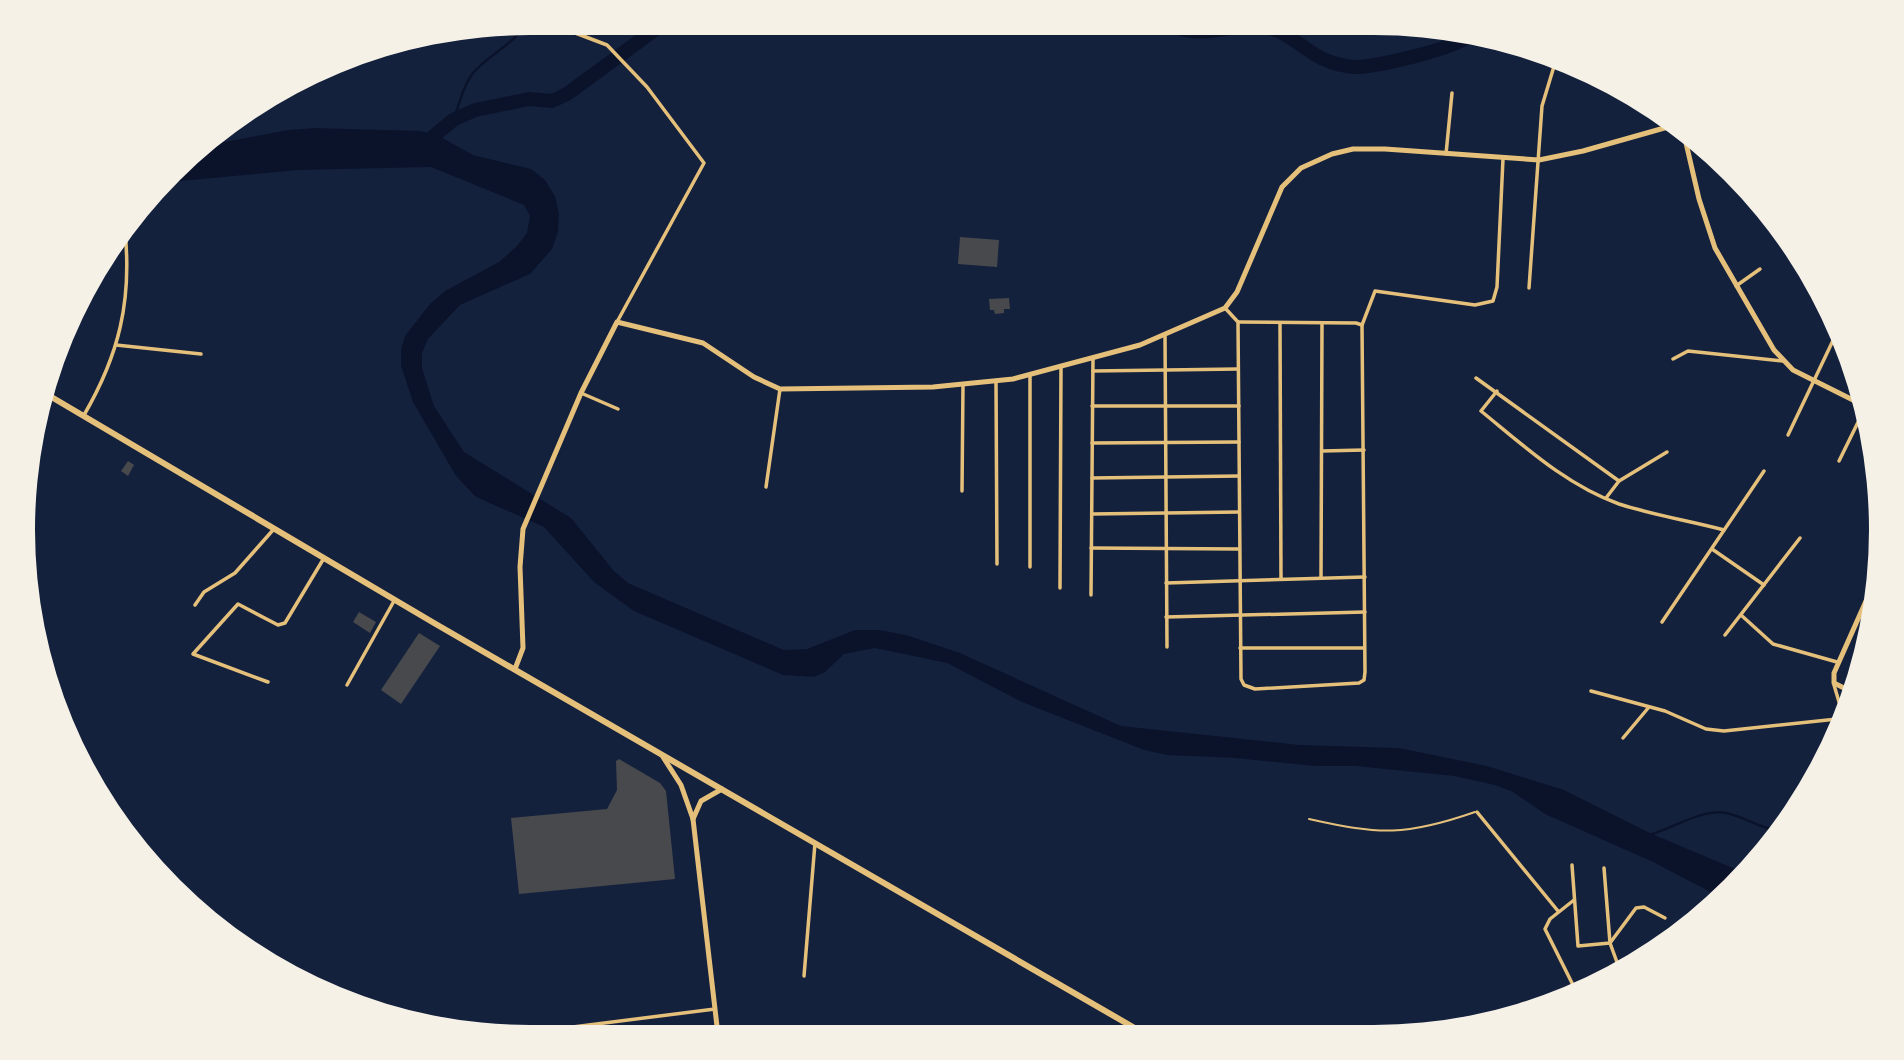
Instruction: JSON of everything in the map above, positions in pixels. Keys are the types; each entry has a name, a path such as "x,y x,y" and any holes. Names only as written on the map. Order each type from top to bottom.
{"highway":[{"path":"53,397 324,558 1129,1025"}],"street":[{"path":"515,669 523,648 520,551 526,520 581,393 704,163 631,69 607,45 581,35"},
{"path":"1529,288 1544,93 1553,69"},
{"path":"1446,154 1452,93"},
{"path":"617,322 703,343 754,377 780,389 996,382 1093,359 1165,335 1225,308 1237,292 1282,187 1300,169 1332,154 1353,149 1539,160 1583,151 1663,128"},
{"path":"1688,148 1710,234 1737,286 1783,361 1851,400"},
{"path":"1225,308 1238,322 1241,680 1244,685 1255,688 1362,682 1365,577 1362,326 1375,292 1475,305 1493,300 1497,287 1503,159"},
{"path":"84,415 100,387 116,345 128,285 126,244"},
{"path":"1737,286 1760,269"},
{"path":"1238,322 1362,326"},
{"path":"1280,323 1281,579"},
{"path":"1321,578 1322,323"},
{"path":"1165,335 1167,647"},
{"path":"1788,435 1832,343"},
{"path":"116,345 201,354"},
{"path":"1674,359 1688,351 1783,361"},
{"path":"1091,595 1093,359"},
{"path":"1060,587 1061,367"},
{"path":"1093,371 1238,369"},
{"path":"1030,375 1030,567"},
{"path":"1476,378 1619,481"},
{"path":"996,382 997,564"},
{"path":"962,491 963,385"},
{"path":"766,487 780,389"},
{"path":"1497,391 1481,411 1545,463 1606,498 1724,530"},
{"path":"581,393 618,409"},
{"path":"1093,406 1238,406"},
{"path":"1839,461 1857,424"},
{"path":"1092,443 1239,442"},
{"path":"1322,451 1364,450"},
{"path":"1606,498 1619,481 1667,452"},
{"path":"1662,622 1764,471"},
{"path":"1092,478 1239,476"},
{"path":"1091,514 1239,512"},
{"path":"195,605 204,592 235,573 275,528"},
{"path":"1725,635 1800,538"},
{"path":"1091,548 1239,549"},
{"path":"1712,549 1764,584"},
{"path":"268,682 192,654 238,604 278,625 285,623 324,558"},
{"path":"1166,583 1365,577"},
{"path":"346,685 395,599"},
{"path":"1839,700 1834,682 1837,662 1863,608"},
{"path":"1166,617 1365,612"},
{"path":"1741,615 1773,644 1837,662"},
{"path":"1240,649 1365,648"},
{"path":"1834,682 1844,687"},
{"path":"1591,691 1650,707 1714,730 1830,720"},
{"path":"1623,738 1650,707"},
{"path":"661,754 681,785 693,819 717,1025"},
{"path":"693,819 701,801 722,789"},
{"path":"1477,812 1558,911"},
{"path":"804,976 815,843"},
{"path":"1572,865 1578,946 1610,943 1636,908 1644,907 1665,918"},
{"path":"1604,868 1610,943 1617,961"},
{"path":"1571,983 1546,935 1546,923 1574,900"},
{"path":"589,1025 715,1009"}],"lane":[{"path":"1309,818 1377,831 1404,832 1477,812"}],"water":[{"path":"315,128 420,131 437,135 473,155 531,169 545,180 555,196 559,214 558,232 552,249 530,274 460,305 428,339 422,353 422,368 434,406 464,452 571,518 614,571 628,583 784,650 807,649 855,630 879,630 906,635 960,653 1121,726 1300,745 1399,748 1487,766 1564,790 1652,834 1734,869 1711,892 1653,862 1545,814 1513,792 1454,776 1356,766 1315,766 1167,755 1144,750 1022,702 947,663 875,648 844,654 825,672 814,677 783,675 634,611 594,582 544,527 476,497 456,476 413,402 401,366 401,349 405,336 430,304 445,291 499,262 527,233 530,216 524,205 431,167 299,170 179,181 222,142 288,130"}],"building":[{"path":"960,237 999,240 997,267 958,264"},
{"path":"1009,298 1010,309 1004,309 1004,313 995,314 994,310 990,310 989,299"},
{"path":"128,461 134,465 128,476 121,471"},
{"path":"359,612 376,622 370,633 353,622"},
{"path":"419,633 440,646 401,704 381,690"},
{"path":"619,759 660,783 666,791 675,879 519,894 511,818 607,809 617,790 616,761"}],"waterway":[{"path":"453,120 469,78 517,35"},
{"path":"423,145 453,120 475,110 529,99 552,101 567,94 648,35"},
{"path":"1285,35 1320,57 1354,67 1416,56 1457,42"},
{"path":"1652,834 1698,816 1717,812 1769,828"}]}
